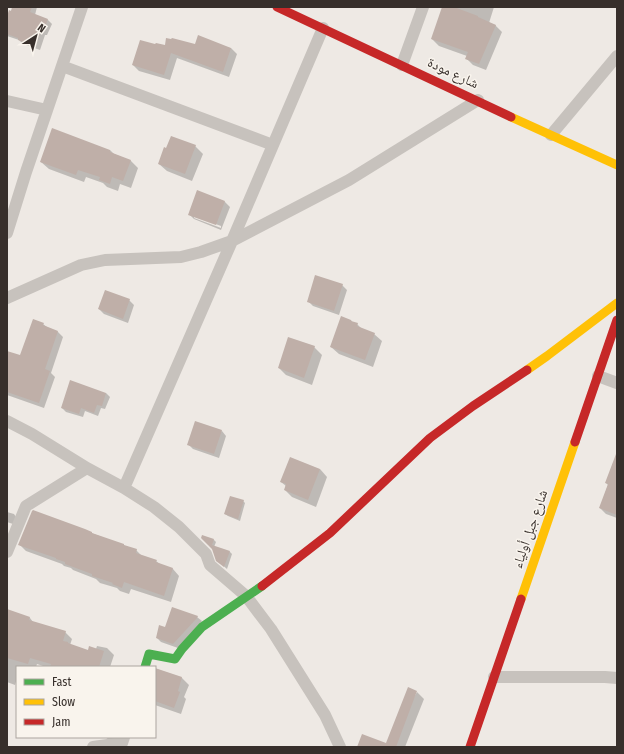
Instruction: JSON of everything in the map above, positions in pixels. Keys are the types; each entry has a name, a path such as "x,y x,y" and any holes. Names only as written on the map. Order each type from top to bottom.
{"main road":[{"name":"شارع مودة","path":"277,7 617,165"},
{"path":"145,666 149,654 175,659 202,627 266,583 330,533 430,438 473,406 547,356 617,303"},
{"name":"شارع جبل أولياء","path":"470,747 617,320"}],"street":[{"path":"7,233 82,7"},
{"path":"402,65 423,7"},
{"path":"124,488 323,28"},
{"path":"551,135 617,56"},
{"path":"62,66 273,145"},
{"path":"7,298 81,265 105,260 181,257 201,252 232,240 349,180 478,100"},
{"path":"7,101 47,110"},
{"path":"598,376 617,382"},
{"path":"7,420 87,468 124,488 154,507 179,527 206,554 210,565 246,596 325,715 340,747"},
{"path":"7,552 26,506 87,468"},
{"path":"494,677 617,678"},
{"path":"93,747 122,743 124,738"}],"building":[{"path":"12,7 32,7 30,12 48,19 43,32 41,31 35,47 7,34 7,16"},
{"path":"442,7 454,7 496,25 479,64 465,59 468,52 431,39"},
{"path":"198,35 231,48 223,72 171,53 164,75 132,65 140,40 165,45 166,38 172,38 195,44"},
{"path":"52,128 110,150 110,152 131,160 123,181 112,177 110,184 99,180 100,177 78,170 76,175 40,162"},
{"path":"171,136 196,145 185,174 158,164 164,147 166,148"},
{"path":"197,190 225,201 216,225 188,215"},
{"path":"315,275 343,284 334,311 307,302"},
{"path":"105,290 130,299 123,319 98,309"},
{"path":"341,316 358,323 357,326 375,333 365,360 330,347"},
{"path":"33,319 58,331 45,369 50,371 39,403 7,392 7,351 20,355"},
{"path":"288,337 315,346 304,378 278,368"},
{"path":"70,380 106,393 102,406 97,405 94,413 81,408 79,414 61,408"},
{"path":"195,421 222,430 214,454 187,445"},
{"path":"616,454 617,515 599,508 608,484 605,483"},
{"path":"290,457 320,469 308,500 284,490 286,484 280,482"},
{"path":"230,496 244,500 238,519 224,514"},
{"path":"33,510 137,549 136,553 157,560 156,562 173,568 164,596 124,582 122,588 112,584 113,583 92,576 92,574 65,564 65,562 56,558 18,545"},
{"path":"202,535 214,539 212,545 230,551 224,567 216,561 212,549 201,538"},
{"path":"172,607 198,616 173,644 156,638 159,625 165,627"},
{"path":"7,609 30,617 29,620 66,631 63,641 88,650 89,646 104,651 99,666 50,666 51,664 30,658 28,664 7,658"},
{"path":"156,668 182,677 178,691 180,692 174,708 156,701"},
{"path":"408,687 417,691 396,747 357,747 362,734 386,743"}],"traffic: fast":[{"path":"145,666 149,654 175,659 202,627 262,586"}],"traffic: slow":[{"path":"511,117 617,165"},
{"path":"527,370 617,303"},
{"path":"521,599 575,442"}],"traffic: jam":[{"path":"277,7 511,117"},
{"path":"575,442 617,320"},
{"path":"262,586 330,533 430,438 473,406 527,370"},
{"path":"470,747 521,599"}]}
